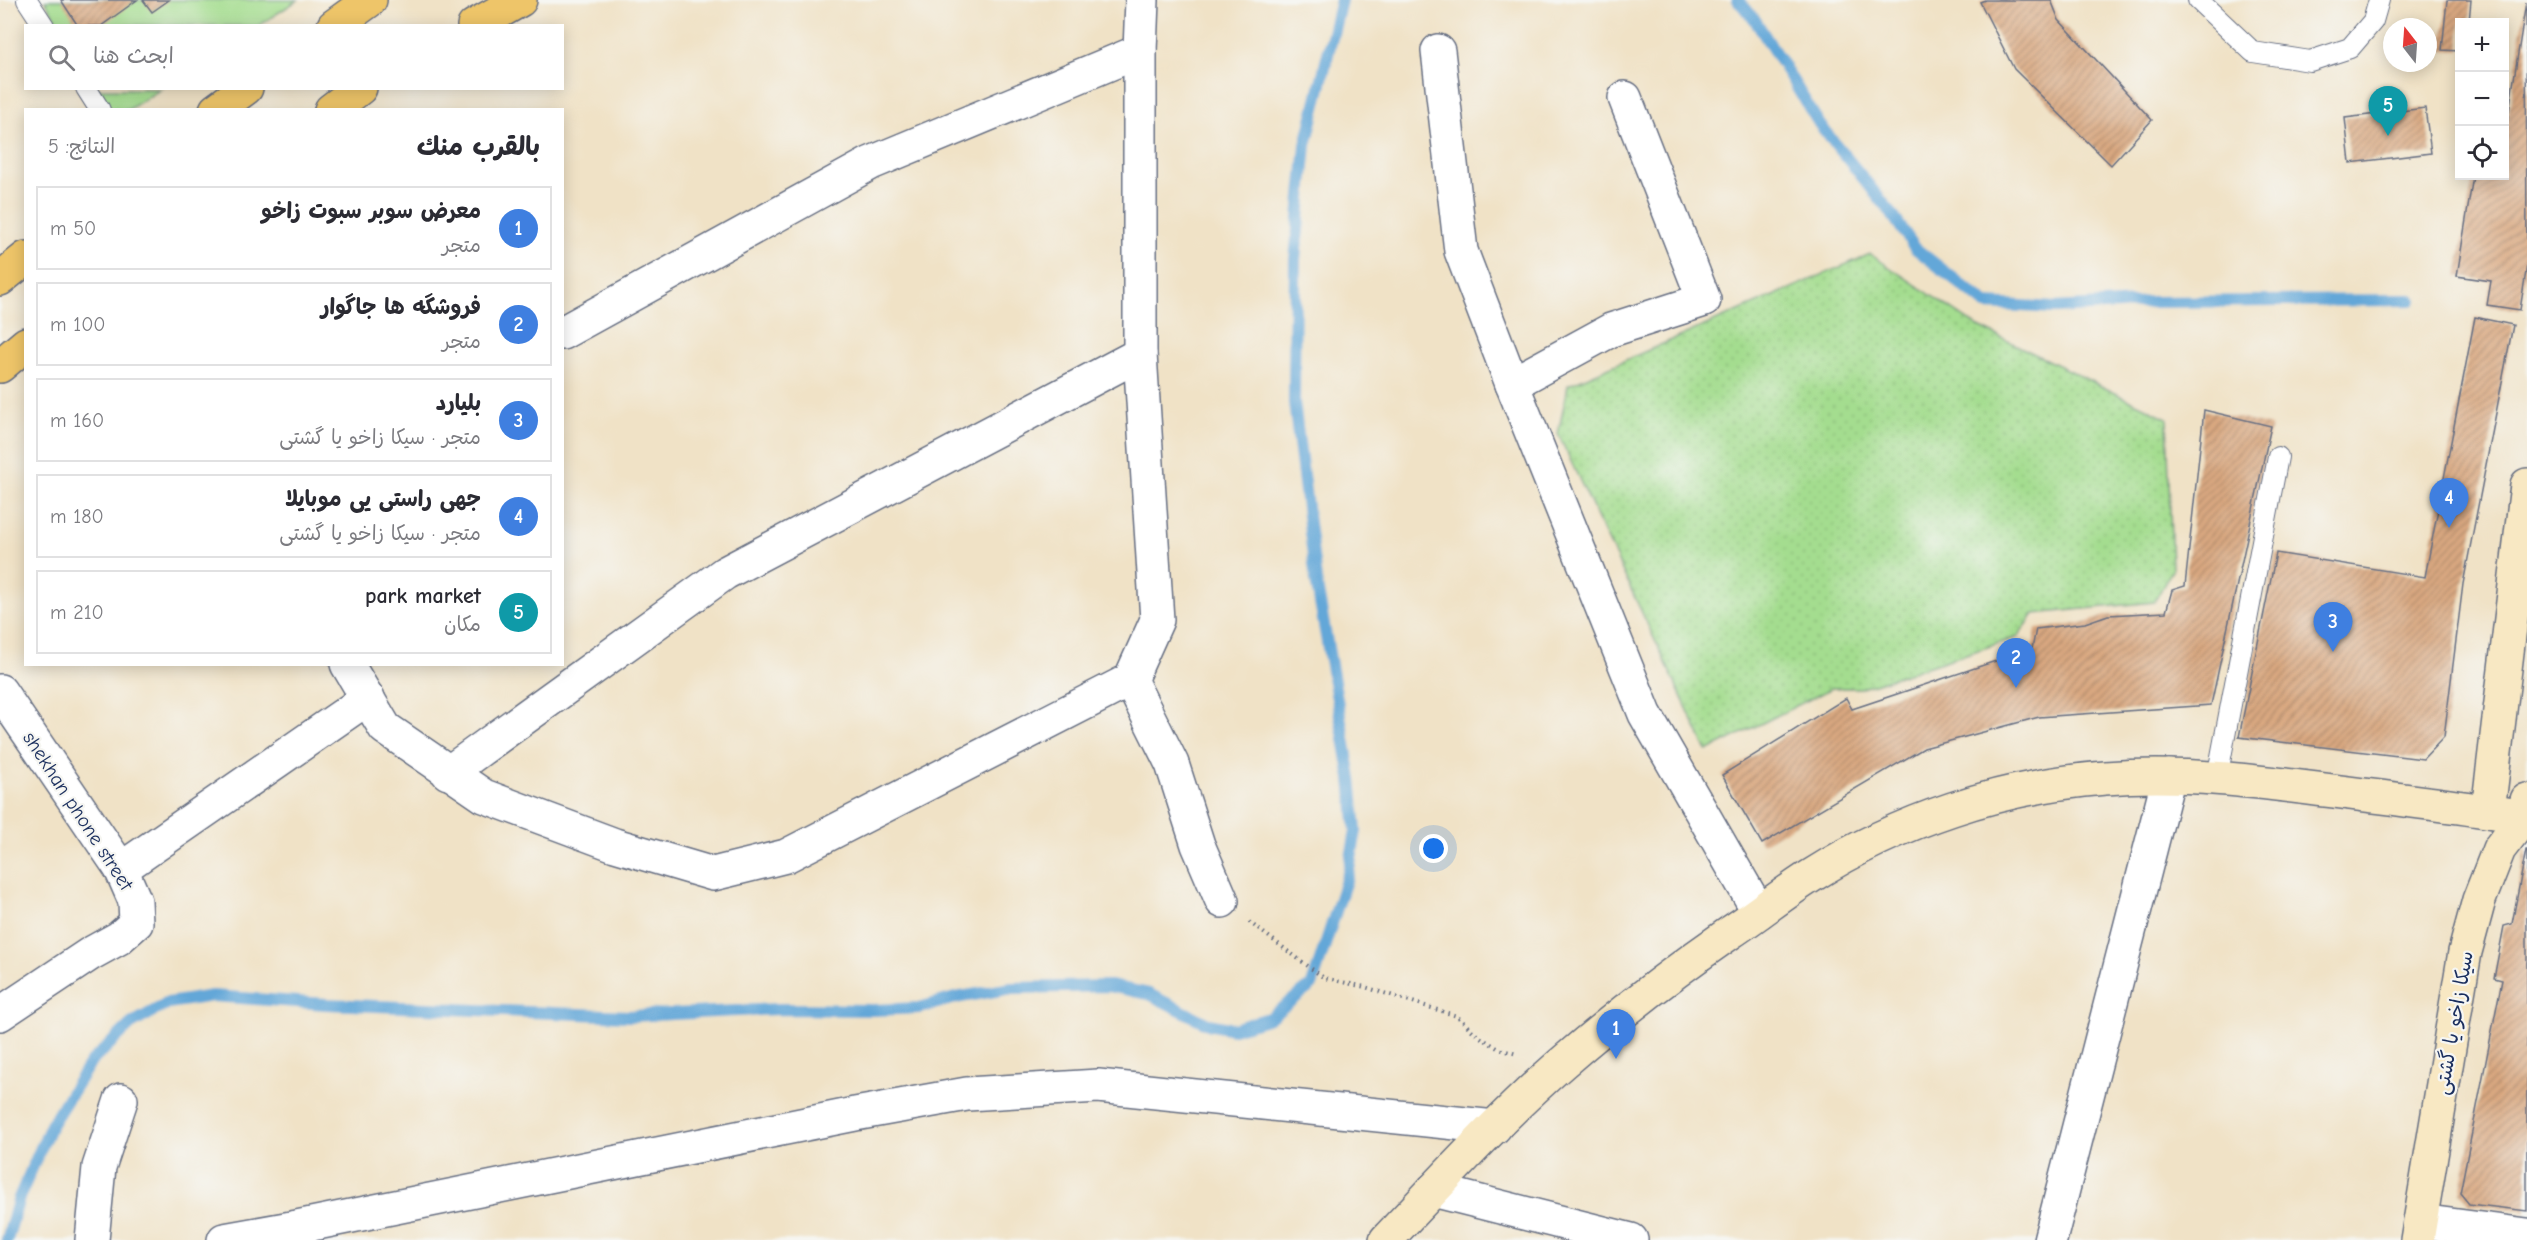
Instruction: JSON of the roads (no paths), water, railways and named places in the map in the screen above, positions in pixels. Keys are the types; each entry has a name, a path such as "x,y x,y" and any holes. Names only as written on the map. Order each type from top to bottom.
{"highway":[{"path":"337,24 370,0"},
{"path":"478,24 520,0"},
{"path":"219,108 243,90"},
{"path":"334,108 357,90"},
{"path":"0,279 24,260"},
{"path":"0,366 24,346"}],"main road":[{"path":"2488,811 2527,485"},
{"path":"1386,1240 1495,1126 1559,1065 1639,1000 1810,876 1865,845 1923,819 1972,802 2044,785 2106,778 2169,776 2217,778 2488,811 2526,811"},
{"name":"سیکا زاخو یا گشتى","path":"2419,1231 2465,952 2479,900 2499,849 2526,811"}],"street":[{"path":"348,666 386,728 484,796 615,845 712,874 786,856 1131,680 1157,620 1140,354 1142,0"},
{"path":"564,332 871,162 1140,51"},
{"path":"1438,51 1461,251 1645,714 1759,912"},
{"path":"1512,384 1611,330 1704,300 1625,98"},
{"path":"448,773 725,573 1140,354"},
{"path":"1131,680 1172,764 1198,845 1222,902"},
{"name":"shekhan phone street","path":"0,691 120,869 135,901 136,923 118,938 0,1014"},
{"path":"120,869 368,698"},
{"path":"2050,1240 2169,776"},
{"path":"224,1240 843,1116 967,1094 1098,1086 1495,1126"},
{"path":"92,1240 99,1167 121,1100"},
{"path":"1433,1191 1631,1240"},
{"path":"2419,1231 2527,1235"}],"lane":[{"path":"27,0 43,24"},
{"path":"2198,0 2253,52 2310,60 2350,48 2373,21 2379,0"},
{"path":"87,90 99,108"},
{"path":"2217,778 2278,457"}],"waterway":[{"path":"7,1240 19,1198 51,1125 90,1063 131,1024 168,1003 212,996 326,1004 629,1016 779,1009 919,1008 955,998 1012,988 1110,986 1149,994 1208,1024 1234,1029 1269,1018 1312,985 1348,874 1356,831 1351,778 1316,580 1294,402 1295,260 1306,145 1341,0"},
{"path":"1738,0 1755,20 1820,125 1889,210 1915,248 1986,304 2055,308 2152,302 2411,300"}],"place":[{"name":"park market","path":"2388,136"},
{"name":"جهى راستى يى موبايلا","path":"2449,528"},
{"name":"بليارد","path":"2333,652"},
{"name":"فروشگه ها جاگوار","path":"2016,688"},
{"name":"معرض سوبر سبوت زاخو","path":"1616,1059"}]}
